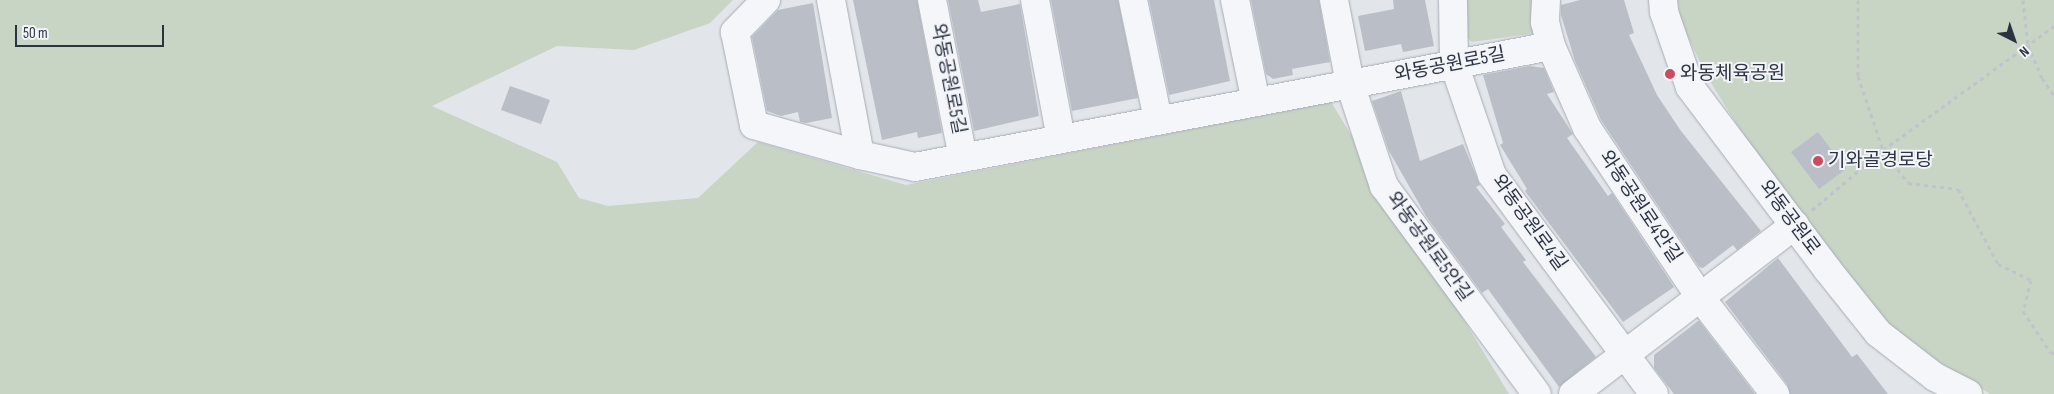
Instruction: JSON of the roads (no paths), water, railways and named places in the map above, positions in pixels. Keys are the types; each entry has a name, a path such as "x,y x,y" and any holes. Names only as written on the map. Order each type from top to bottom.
{"street":[{"name":"와동공원로5길","path":"766,0 735,32 754,125 860,155 915,167 1551,46"},
{"path":"831,0 860,155"},
{"name":"와동공원로5길","path":"932,0 963,158"},
{"path":"1035,0 1061,139"},
{"path":"1133,0 1158,120"},
{"path":"1235,0 1256,102"},
{"path":"1334,0 1350,84"},
{"name":"와동공원로4길","path":"1454,0 1454,64 1492,175 1654,394"},
{"name":"와동공원로4안길","path":"1546,0 1545,22 1551,46 1587,128 1700,297 1775,394"},
{"name":"와동공원로","path":"1663,0 1664,12 1690,87 1878,333 1935,377 1968,394"},
{"name":"와동공원로5안길","path":"1350,84 1384,186 1537,394"},
{"path":"1573,394 1795,225"}],"place":[{"name":"와동체육공원","path":"1670,74"},
{"name":"기와골경로당","path":"1818,161"}]}
